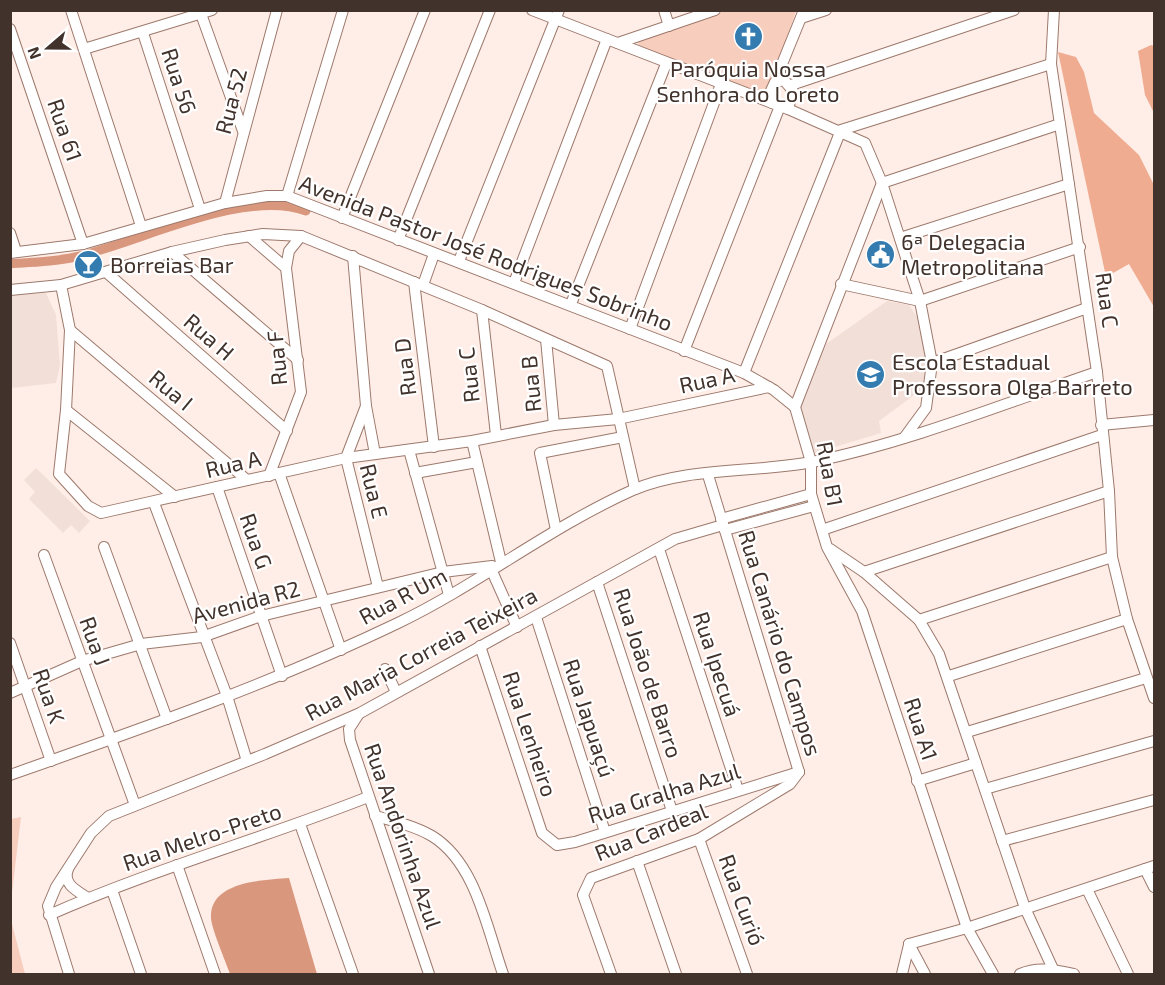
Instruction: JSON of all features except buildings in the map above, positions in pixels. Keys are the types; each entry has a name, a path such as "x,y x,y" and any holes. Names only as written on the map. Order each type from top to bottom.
{"street":[{"path":"71,10 141,226"},
{"path":"84,49 143,33 212,10"},
{"name":"Rua 52","path":"225,203 277,10"},
{"path":"287,196 343,10"},
{"path":"342,218 425,10"},
{"path":"398,240 490,10"},
{"path":"532,10 557,15 666,64 841,130 867,144 920,301 932,363 926,408 903,438"},
{"path":"664,10 669,26"},
{"path":"612,41 669,26 715,10"},
{"path":"780,106 769,90 780,80 780,69 803,14 826,10"},
{"path":"780,80 791,85 1014,10"},
{"name":"Rua C","path":"1054,10 1050,64 1080,247 1097,372 1101,430 1109,490 1112,557 1127,619 1146,678 1155,698"},
{"path":"201,14 243,132"},
{"path":"459,261 557,15"},
{"name":"Rua 61","path":"10,29 83,244"},
{"name":"Rua 56","path":"143,33 201,209"},
{"path":"514,283 612,41"},
{"path":"571,304 666,64"},
{"path":"841,130 1050,64"},
{"path":"630,329 721,84"},
{"path":"684,351 780,106 793,99 791,85"},
{"path":"795,407 882,183 1060,124"},
{"path":"744,373 841,130"},
{"path":"900,238 1069,184"},
{"name":"Avenida Pastor José Rodrigues Sobrinho","path":"13,252 46,251 83,244 225,203 267,196 287,196 398,240 431,261 459,261 744,373 769,387 795,407"},
{"path":"10,233 13,252"},
{"path":"249,236 286,268"},
{"path":"10,290 61,285 172,252 249,236 301,236 482,310 608,368 635,489"},
{"name":"Rua F","path":"274,475 301,392 286,268 289,251 301,236"},
{"path":"841,284 920,301 1080,247"},
{"path":"172,252 298,360"},
{"name":"Rua E","path":"353,256 366,406 375,454"},
{"path":"418,284 431,261"},
{"name":"Rua H","path":"106,272 287,431"},
{"name":"Rua D","path":"418,284 434,447"},
{"name":"Rua A","path":"61,285 70,330 66,410 59,465 62,479 88,506 101,513 346,458 472,441 554,425 618,419 769,387"},
{"path":"932,363 1087,308"},
{"name":"Rua C","path":"482,310 496,435"},
{"name":"Rua I","path":"70,330 247,480"},
{"name":"Rua B","path":"546,339 554,425"},
{"name":"Rua R Um","path":"10,775 112,740 282,676 340,650 449,595 556,530 635,489 680,478 811,462 903,438 1097,372"},
{"name":"Rua E","path":"366,406 346,458 378,587"},
{"name":"Rua B1","path":"795,407 811,462 811,494 827,547"},
{"path":"66,410 176,497"},
{"path":"822,530 1101,430 1155,420"},
{"path":"556,530 540,454 543,451 622,437"},
{"path":"472,441 496,565 517,627"},
{"path":"409,450 449,595"},
{"path":"415,473 477,462"},
{"path":"274,475 325,601 340,650"},
{"name":"Rua Canário do Campos","path":"708,475 800,772"},
{"name":"Rua G","path":"217,487 282,676"},
{"path":"864,573 1109,490"},
{"name":"Rua Maria Correia Teixeira","path":"723,525 811,494"},
{"path":"154,502 202,637 227,696 247,761"},
{"name":"Rua Maria Correia Teixeira","path":"49,915 48,906 69,866 99,824 135,805 360,713 686,534 814,506"},
{"path":"104,547 167,718"},
{"path":"827,547 864,573 919,620 949,676 1025,908 1053,969"},
{"name":"Rua A1","path":"827,547 862,611 967,928 993,975"},
{"name":"Rua Ipecuá","path":"658,549 738,790"},
{"name":"Rua J","path":"44,555 135,805"},
{"path":"919,620 1112,557"},
{"name":"Avenida R2","path":"10,693 82,661 141,644 202,637 261,615 443,572 496,565"},
{"name":"Rua João de Barro","path":"597,582 672,811"},
{"name":"Rua Japuaçú","path":"536,617 605,832"},
{"path":"949,676 1127,619"},
{"name":"Rua K","path":"10,643 51,761"},
{"name":"Rua Lenheiro","path":"480,646 542,833"},
{"path":"385,669 396,693"},
{"path":"967,732 1146,678"},
{"name":"Rua Andorinha Azul","path":"360,713 352,720 350,740 429,975"},
{"path":"324,728 336,729 350,740"},
{"path":"985,789 1155,741"},
{"path":"917,780 976,763"},
{"name":"Rua Gralha Azul","path":"542,833 557,845 800,772"},
{"name":"Rua Cardeal","path":"611,975 583,895 591,878 699,839 790,784 800,772"},
{"name":"Rua Melro-Preto","path":"49,915 177,865 300,824 368,797"},
{"path":"1002,841 1155,800"},
{"path":"375,816 422,831 438,840 459,859 469,878 503,975"},
{"path":"300,824 353,975"},
{"name":"Rua Curió","path":"699,839 747,975"},
{"path":"637,861 676,975"},
{"path":"177,865 215,975"},
{"path":"69,866 66,875 69,885 88,898"},
{"path":"909,944 967,928 1150,868 1155,887"},
{"path":"1087,889 1128,975"},
{"path":"112,890 141,975"},
{"path":"49,915 69,975"},
{"path":"902,975 909,944"},
{"path":"909,944 925,975"},
{"path":"1020,975 1030,970 1053,969 1074,975"}],"shaded area":[{"path":"726,11 796,11 771,84 759,95 638,45 639,38"},
{"path":"1151,45 1154,46 1154,113 1145,95 1138,51"},
{"path":"1058,52 1076,57 1084,72 1094,113 1139,155 1154,185 1154,307 1129,264 1106,277"},
{"path":"46,293 56,315 60,365 56,383 11,388 10,295"},
{"name":"Escola Estadual Professora Olga Barreto","path":"887,301 909,305 919,320 930,362 925,387 879,421 881,433 815,453 800,409 826,344"},
{"path":"36,468 90,521 79,533 71,525 63,533 29,499 35,492 24,480"},
{"path":"21,817 11,901 11,819"},
{"path":"289,878 317,974 230,974 211,921 213,904 229,889 254,882"},
{"path":"10,916 25,974 11,974"}],"waterway":[{"path":"10,264 75,257 222,212 252,207 281,206 306,211"}],"place":[{"name":"Paróquia Nossa Senhora do Loreto","path":"748,37"},
{"name":"6ª Delegacia Metropolitana","path":"880,255"},
{"name":"Borreias Bar","path":"89,265"},
{"name":"Escola Estadual Professora Olga Barreto","path":"871,375"}]}
